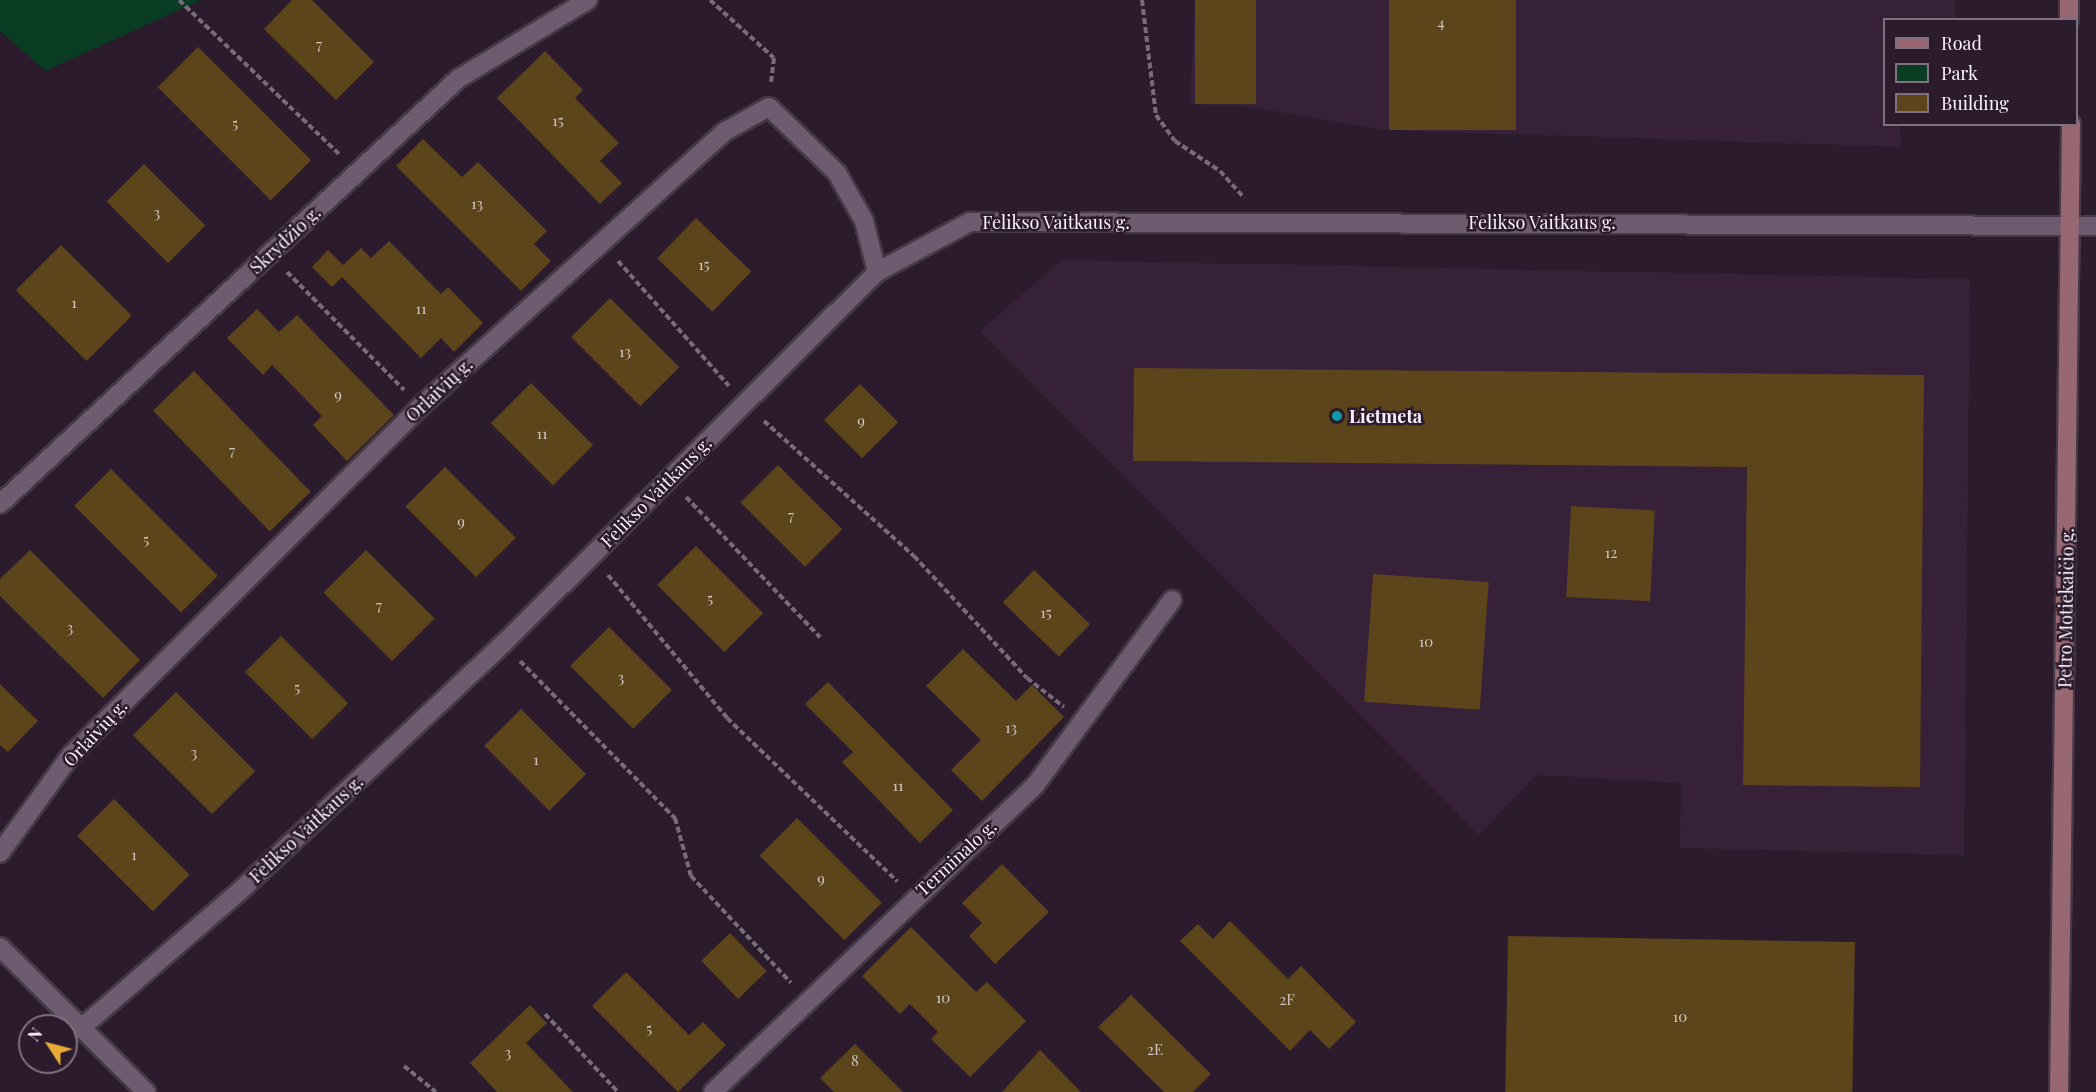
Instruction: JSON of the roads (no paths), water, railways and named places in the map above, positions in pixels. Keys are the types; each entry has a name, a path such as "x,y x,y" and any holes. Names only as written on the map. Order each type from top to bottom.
{"main road":[{"path":"2069,0 2069,18"},
{"name":"Petro Motiekaičio g.","path":"2059,1092 2073,226 2071,126"}],"street":[{"name":"Skrydžio g.","path":"0,504 458,79 588,0"},
{"name":"Orlaivių g.","path":"0,853 71,755 421,406 724,132 769,107 837,173 864,220 877,272"},
{"name":"Felikso Vaitkaus g.","path":"80,1029 242,889 503,644 877,272 970,222 2096,226"},
{"name":"Terminalo g.","path":"713,1092 806,999 1036,784 1172,600"},
{"path":"0,947 80,1029 146,1092"}],"place":[{"name":"Lietmeta","path":"1337,416"}]}
